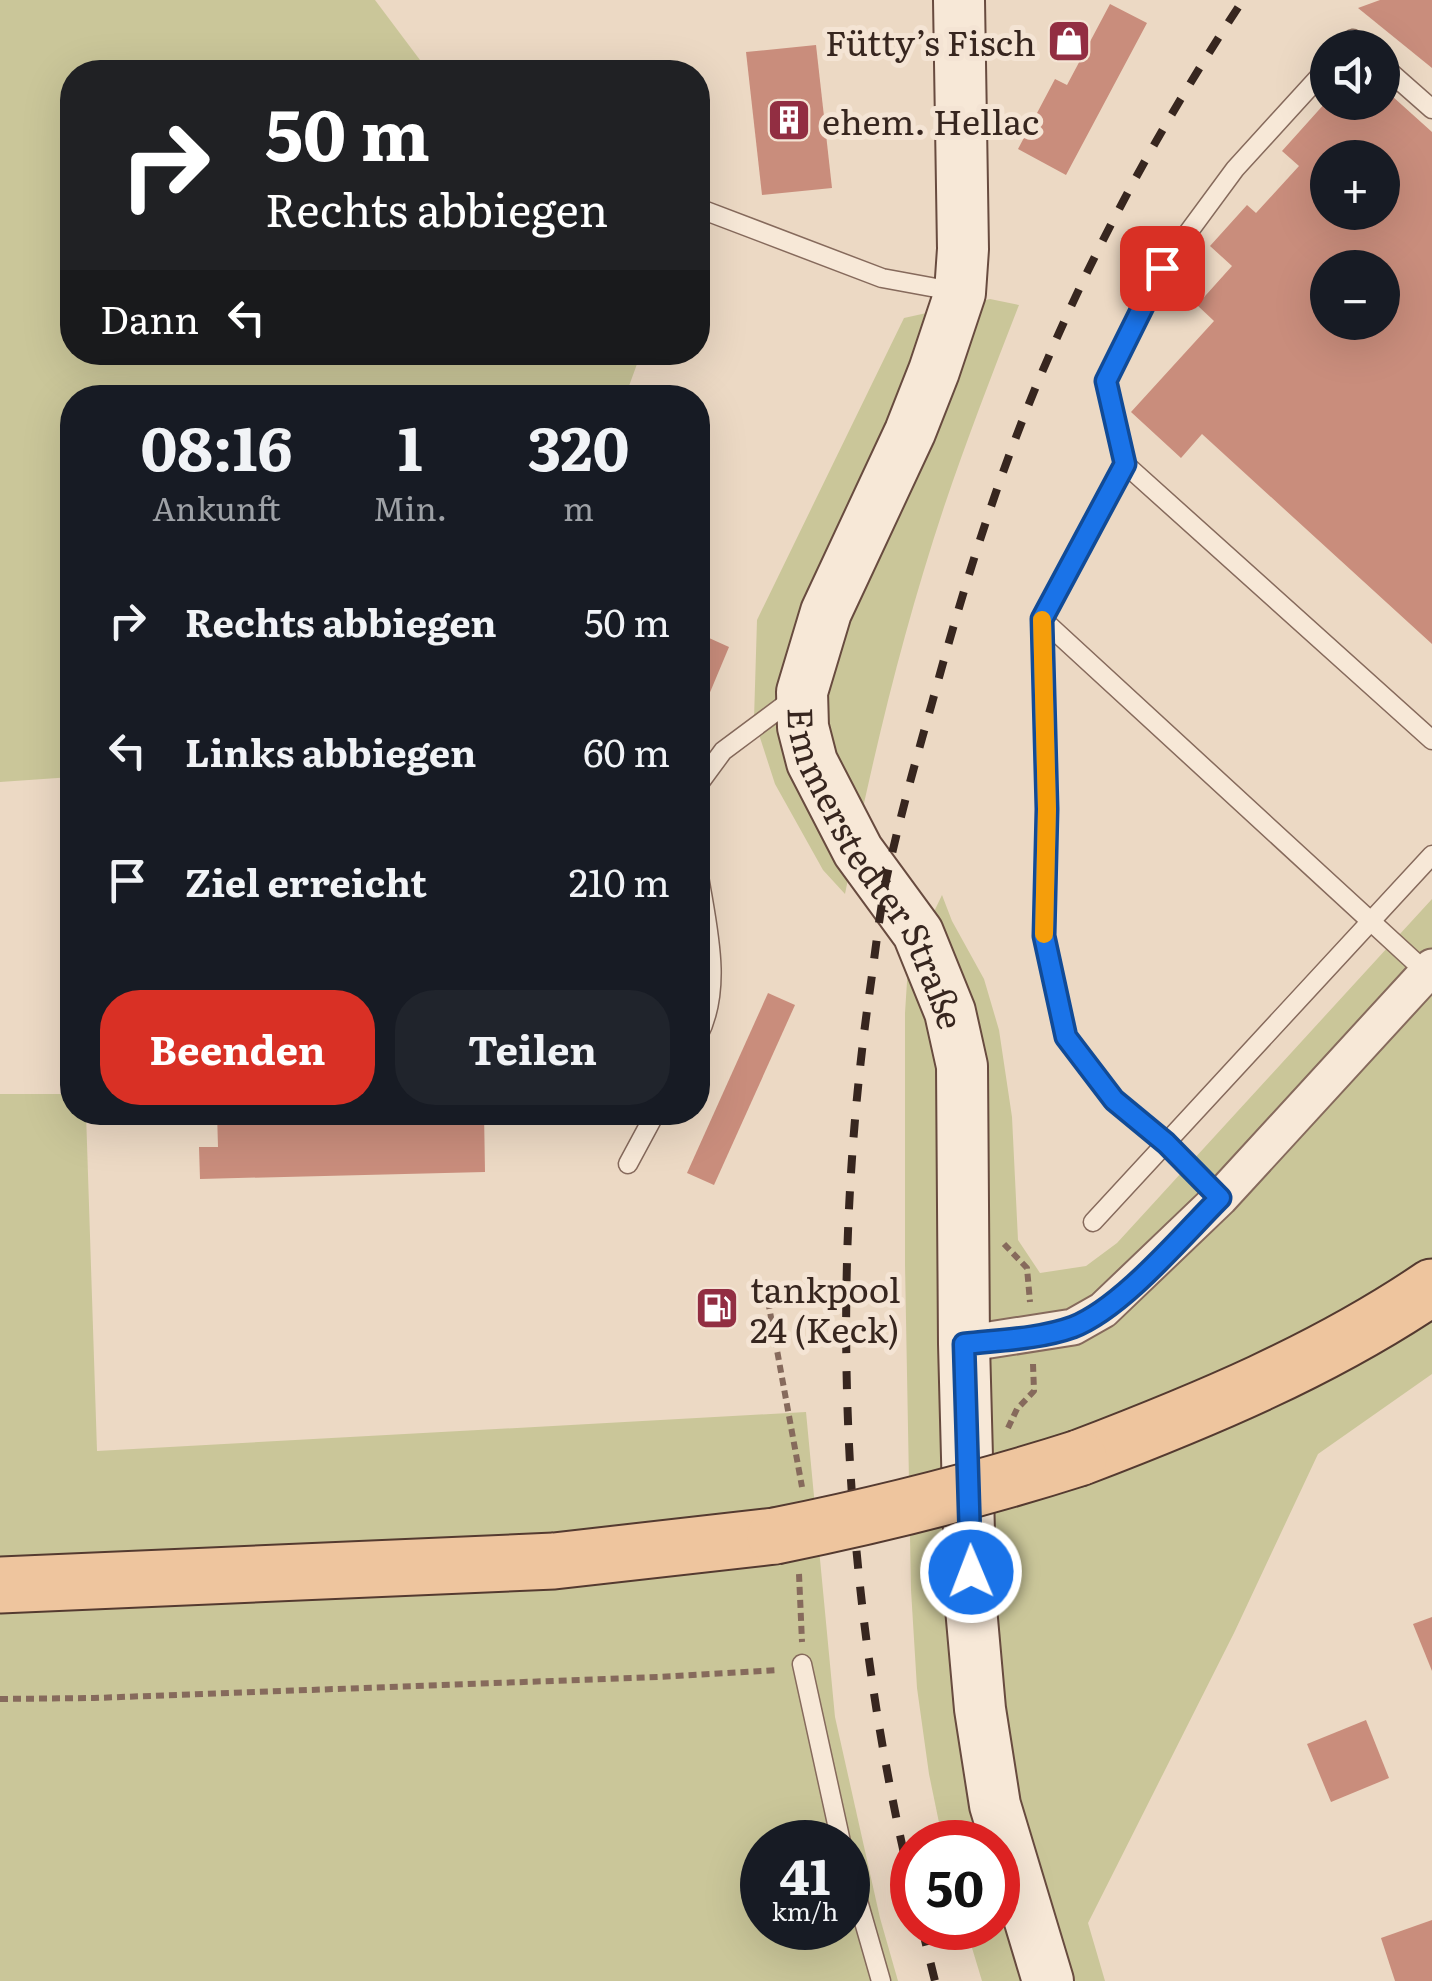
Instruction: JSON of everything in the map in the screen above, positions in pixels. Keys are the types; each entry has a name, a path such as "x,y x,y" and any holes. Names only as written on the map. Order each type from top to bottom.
{"main road":[{"name":"Emmerstedter Straße","path":"960,0 960,293 910,432 826,612 802,692 802,727 812,762 858,852 918,933 950,1012 962,1066 971,1608 980,1709 994,1805 1048,1981"},
{"path":"0,1584 554,1561 792,1531 890,1513 1080,1458 1238,1394 1322,1352 1432,1287"}],"street":[{"path":"964,1344 1072,1327 1103,1310 1220,1198 1429,970"}],"lane":[{"path":"1400,81 1432,110"},
{"path":"1310,87 1235,169 1162,268 1106,381 1125,464 1432,740"},
{"path":"710,213 882,278 960,293"},
{"path":"1125,464 1042,619 1047,809 1044,936 1066,1037 1114,1100 1166,1143 1220,1198"},
{"path":"1042,619 1429,970"},
{"path":"710,769 723,751 802,692"},
{"path":"1093,1222 1432,854"},
{"path":"710,961 710,998"},
{"path":"628,1164 649,1125"},
{"path":"802,1664 836,1820"},
{"path":"870,1943 881,1981"}],"path":[{"path":"0,1699 710,1675 766,1672 802,1664 792,1531 802,1480 768,1301"}],"shaded area":[{"path":"0,0 375,0 420,60 60,60 60,365 637,365 629,385 60,385 60,778 0,782"},
{"path":"990,299 1019,305 953,482 914,602 845,894 823,870 775,784 754,719 757,620 904,318"},
{"path":"942,895 984,979 999,1030 1012,1117 1018,1240 1040,1273 1086,1266 1117,1243 1432,899 1432,1374 1318,1454 1234,1633 1088,1923 1105,1981 982,1981 973,1950 1020,1950 1020,1820 938,1820 929,1774 917,1688 911,1590 905,1265 908,966"},
{"path":"0,1094 60,1094 60,1125 86,1125 97,1451 806,1412 835,1717 858,1820 740,1820 740,1950 870,1950 870,1873 898,1981 0,1981"}],"building":[{"path":"1380,0 1432,0 1432,68 1400,42 1400,30 1385,30 1358,8"},
{"path":"1110,4 1147,23 1066,175 1018,149 1055,79 1067,85"},
{"name":"ehem. Hellac","path":"816,45 832,188 762,195 746,52"},
{"path":"1400,103 1432,132 1432,644 1202,434 1181,458 1131,412 1214,321 1197,305 1232,266 1210,246 1247,205 1256,213 1299,166 1282,151 1310,120 1400,120"},
{"path":"710,638 729,647 710,692"},
{"path":"768,993 795,1005 714,1185 687,1173"},
{"path":"217,1125 484,1125 485,1172 200,1179 199,1147 218,1147"},
{"path":"1432,1617 1432,1671 1413,1624"},
{"path":"1366,1720 1389,1778 1331,1802 1307,1744"},
{"path":"1432,1920 1432,1981 1395,1981 1381,1938"}],"railway":[{"path":"898,1820 870,1669 857,1558 846,1335 856,1113 885,885 957,615 1031,398 1114,218 1189,85 1243,0"},
{"path":"927,1950 935,1981"}],"slow traffic":[{"path":"1042,620 1047,809 1044,934"}],"place":[{"name":"Fütty’s Fisch","path":"1069,41"},
{"name":"ehem. Hellac","path":"789,120"},
{"name":"tankpool 24 (Keck)","path":"717,1308"}],"route":[{"path":"971,1572 964,1344 1072,1327 1103,1310 1220,1198 1166,1143 1114,1100 1066,1037 1044,936 1047,809 1042,619 1125,464 1106,381 1162,268"}]}
